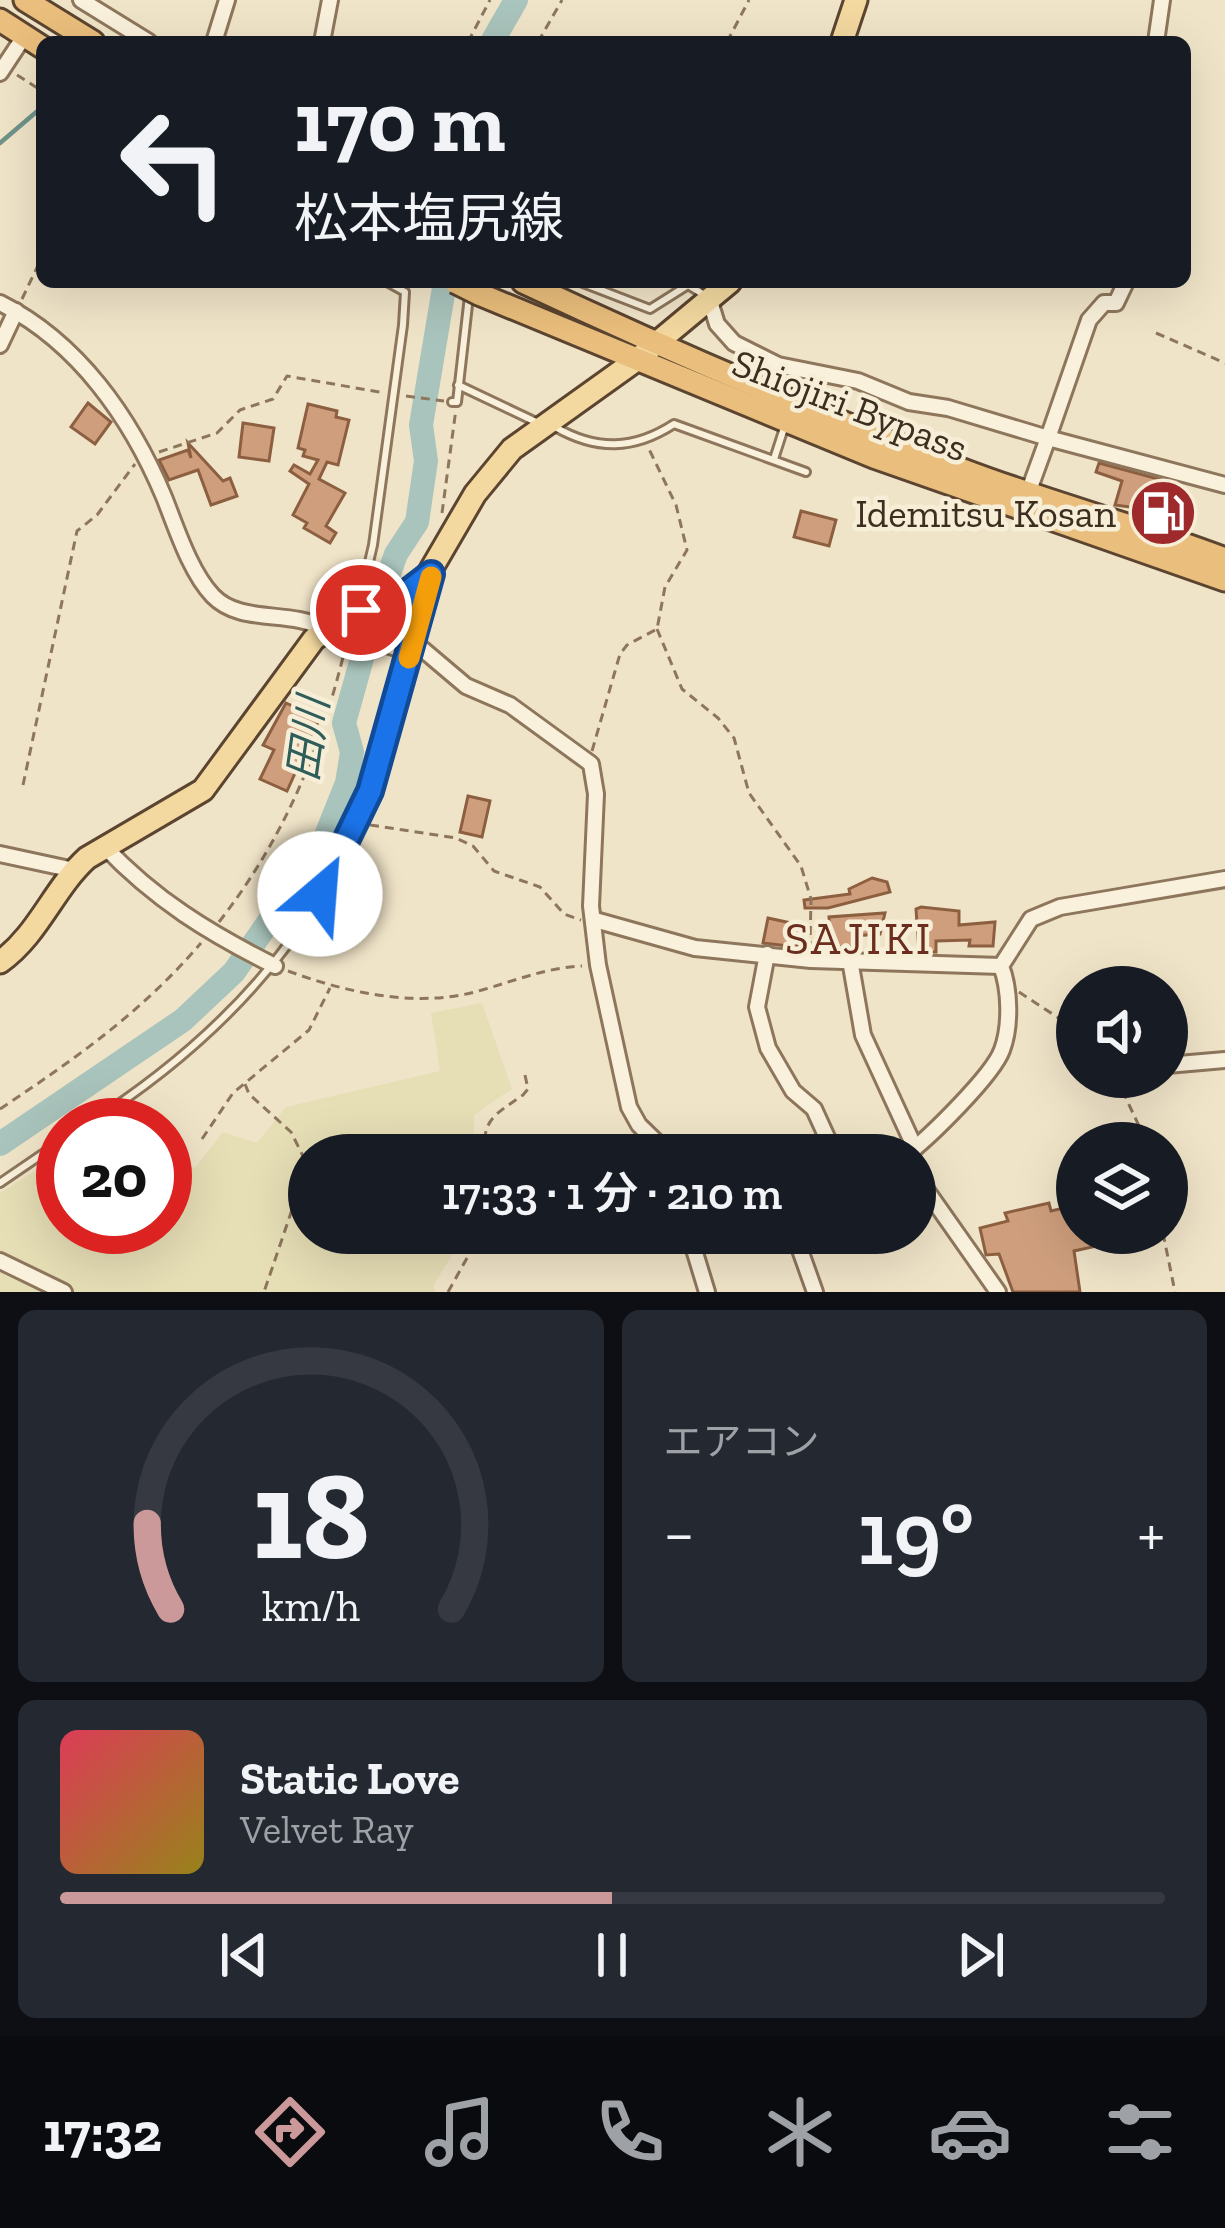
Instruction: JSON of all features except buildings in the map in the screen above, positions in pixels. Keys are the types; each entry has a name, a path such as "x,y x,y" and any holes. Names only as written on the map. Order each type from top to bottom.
{"highway":[{"path":"28,1 83,36"},
{"path":"0,20 33,41"},
{"name":"Shiojiri Bypass","path":"475,288 635,361 786,421 1225,580"},
{"name":"Shiojiri Bypass","path":"536,288 654,344 1028,494 1139,526 1225,559"}],"main road":[{"path":"844,36 856,0"},
{"path":"0,962 32,934 74,870 104,846 202,790 322,627 409,593 431,574 499,463 543,425 635,361 722,288"}],"street":[{"path":"81,0 139,36"},
{"path":"216,36 227,0"},
{"path":"323,36 330,0"},
{"path":"1157,36 1162,0"},
{"path":"3,70 33,41"},
{"path":"1028,494 1089,320 1104,303 1117,303 1123,288"},
{"path":"709,298 717,324 734,344 778,365 858,381 909,402 948,408 1225,485"},
{"path":"0,303 98,380 209,593 234,611 302,618 322,627"},
{"path":"0,345 16,311"},
{"path":"431,574 410,650 466,686 510,705 591,764 596,794 591,906 598,964 629,1107 648,1134"},
{"path":"104,846 147,890 212,935 271,964"},
{"path":"0,854 74,870"},
{"path":"1000,966 1031,919 1060,908 1225,879"},
{"path":"595,922 695,948 811,960 1000,966"},
{"path":"767,954 758,1007 768,1048 794,1090 814,1109 825,1134"},
{"path":"850,960 863,1035 904,1134"},
{"path":"928,1134 1002,1053 1008,1021 1000,966"},
{"path":"1188,1063 1225,1060"},
{"path":"936,1204 998,1292"},
{"path":"695,1254 707,1292"},
{"path":"801,1254 815,1292"},
{"path":"0,1262 64,1292"}],"lane":[{"path":"322,627 366,575 394,394 405,292 398,288"},
{"path":"454,401 475,288"},
{"path":"596,288 650,309 683,288"},
{"path":"693,288 709,298"},
{"path":"806,393 812,375"},
{"path":"458,385 575,438 610,446 646,442 674,424 806,472"},
{"path":"774,459 786,421"},
{"path":"124,1098 202,1042 301,930 357,822 410,650 350,639"},
{"path":"0,1183 36,1158"}],"path":[{"path":"471,36 490,0"},
{"path":"541,36 562,0"},
{"path":"730,36 749,0"},
{"path":"3,70 36,89"},
{"path":"16,311 36,269"},
{"path":"1156,333 1225,363"},
{"path":"23,785 77,530 97,515 124,473 142,457 217,433 240,410 273,399 287,376 454,401 442,512 453,532"},
{"path":"646,442 660,480 676,505 687,550 665,587 657,629 682,689 734,738 749,793 801,866 812,899 811,960"},
{"path":"591,764 620,654 657,629"},
{"path":"0,1108 90,1050 158,993 212,935 258,872 287,821 327,724 350,639"},
{"path":"357,822 401,833 456,838 473,846 494,872 540,887 564,914 595,922"},
{"path":"271,964 330,986 389,996 479,992 539,969 598,964"},
{"path":"202,1139 222,1107 309,1030 330,986"},
{"path":"1006,986 1056,1017"},
{"path":"482,1134 486,1121 528,1089 525,1075"},
{"path":"245,1084 249,1094 291,1132 304,1158 295,1201 264,1292"},
{"path":"448,1292 449,1282 468,1254"},
{"path":"1167,1254 1175,1292"}],"shaded area":[{"path":"482,1003 512,1089 474,1115 474,1134 288,1134 288,1254 453,1254 433,1286 436,1292 0,1292 0,1193 36,1170 36,1254 192,1254 192,1166 223,1132 257,1143 286,1107 440,1071 431,1013"}],"waterway":[{"name":"田川","path":"495,36 516,0"},
{"path":"0,143 36,112"},
{"name":"田川","path":"0,1144 183,1020 234,972 323,843 347,783 352,752 344,723 373,619 396,554 417,522 426,461 421,425 444,288"}],"slow traffic":[{"path":"409,658 431,577"}],"place":[{"name":"Idemitsu Kosan","path":"1163,513"}],"district":[{"name":"SAJIKI","path":"859,939"}],"route":[{"path":"320,894 370,791 431,574 400,598 361,610"}]}
